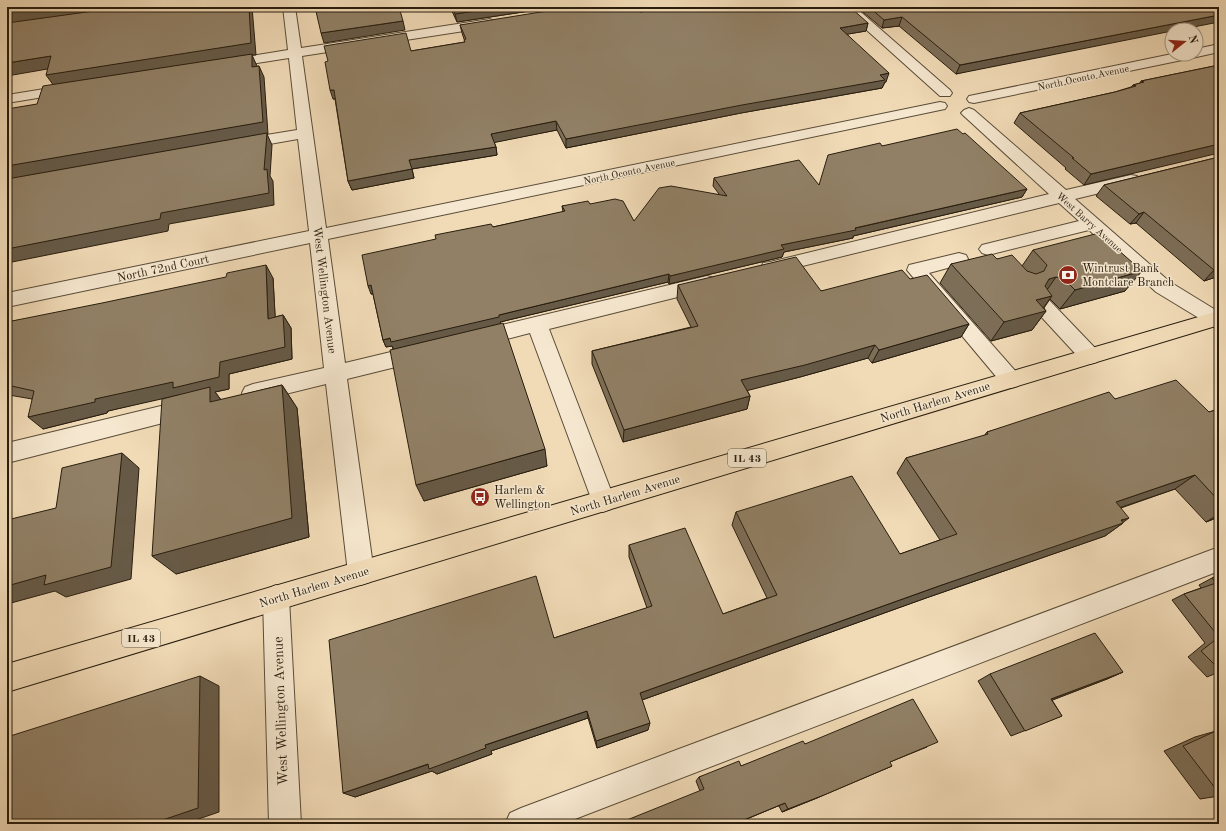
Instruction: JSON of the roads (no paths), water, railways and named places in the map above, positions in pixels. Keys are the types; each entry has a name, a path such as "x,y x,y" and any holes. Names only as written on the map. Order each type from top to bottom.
{"main road":[{"name":"North Harlem Avenue","path":"7,678 1218,319"}],"street":[{"name":"West Wellington Avenue","path":"289,7 361,573"},
{"name":"West Barry Avenue","path":"847,7 956,106 1163,287 1218,319"},
{"path":"209,67 504,20"},
{"path":"1204,51 1219,48"},
{"name":"North Oconto Avenue","path":"318,236 956,106 1164,60"},
{"path":"7,99 85,86"},
{"path":"226,147 305,133"},
{"path":"753,272 1151,175"},
{"path":"1002,264 988,249 1091,224"},
{"name":"North 72nd Court","path":"7,300 318,236"},
{"path":"959,259 916,270 1011,380"},
{"path":"460,343 722,279"},
{"path":"1042,305 1090,356"},
{"path":"538,324 603,501"},
{"path":"236,397 437,348"},
{"path":"7,453 206,405"},
{"path":"521,824 1219,559"},
{"name":"West Wellington Avenue","path":"276,598 285,824"}],"place":[{"name":"Wintrust Bank Montclare Branch","path":"1068,275"},
{"name":"Harlem & Wellington","path":"480,497"}]}
